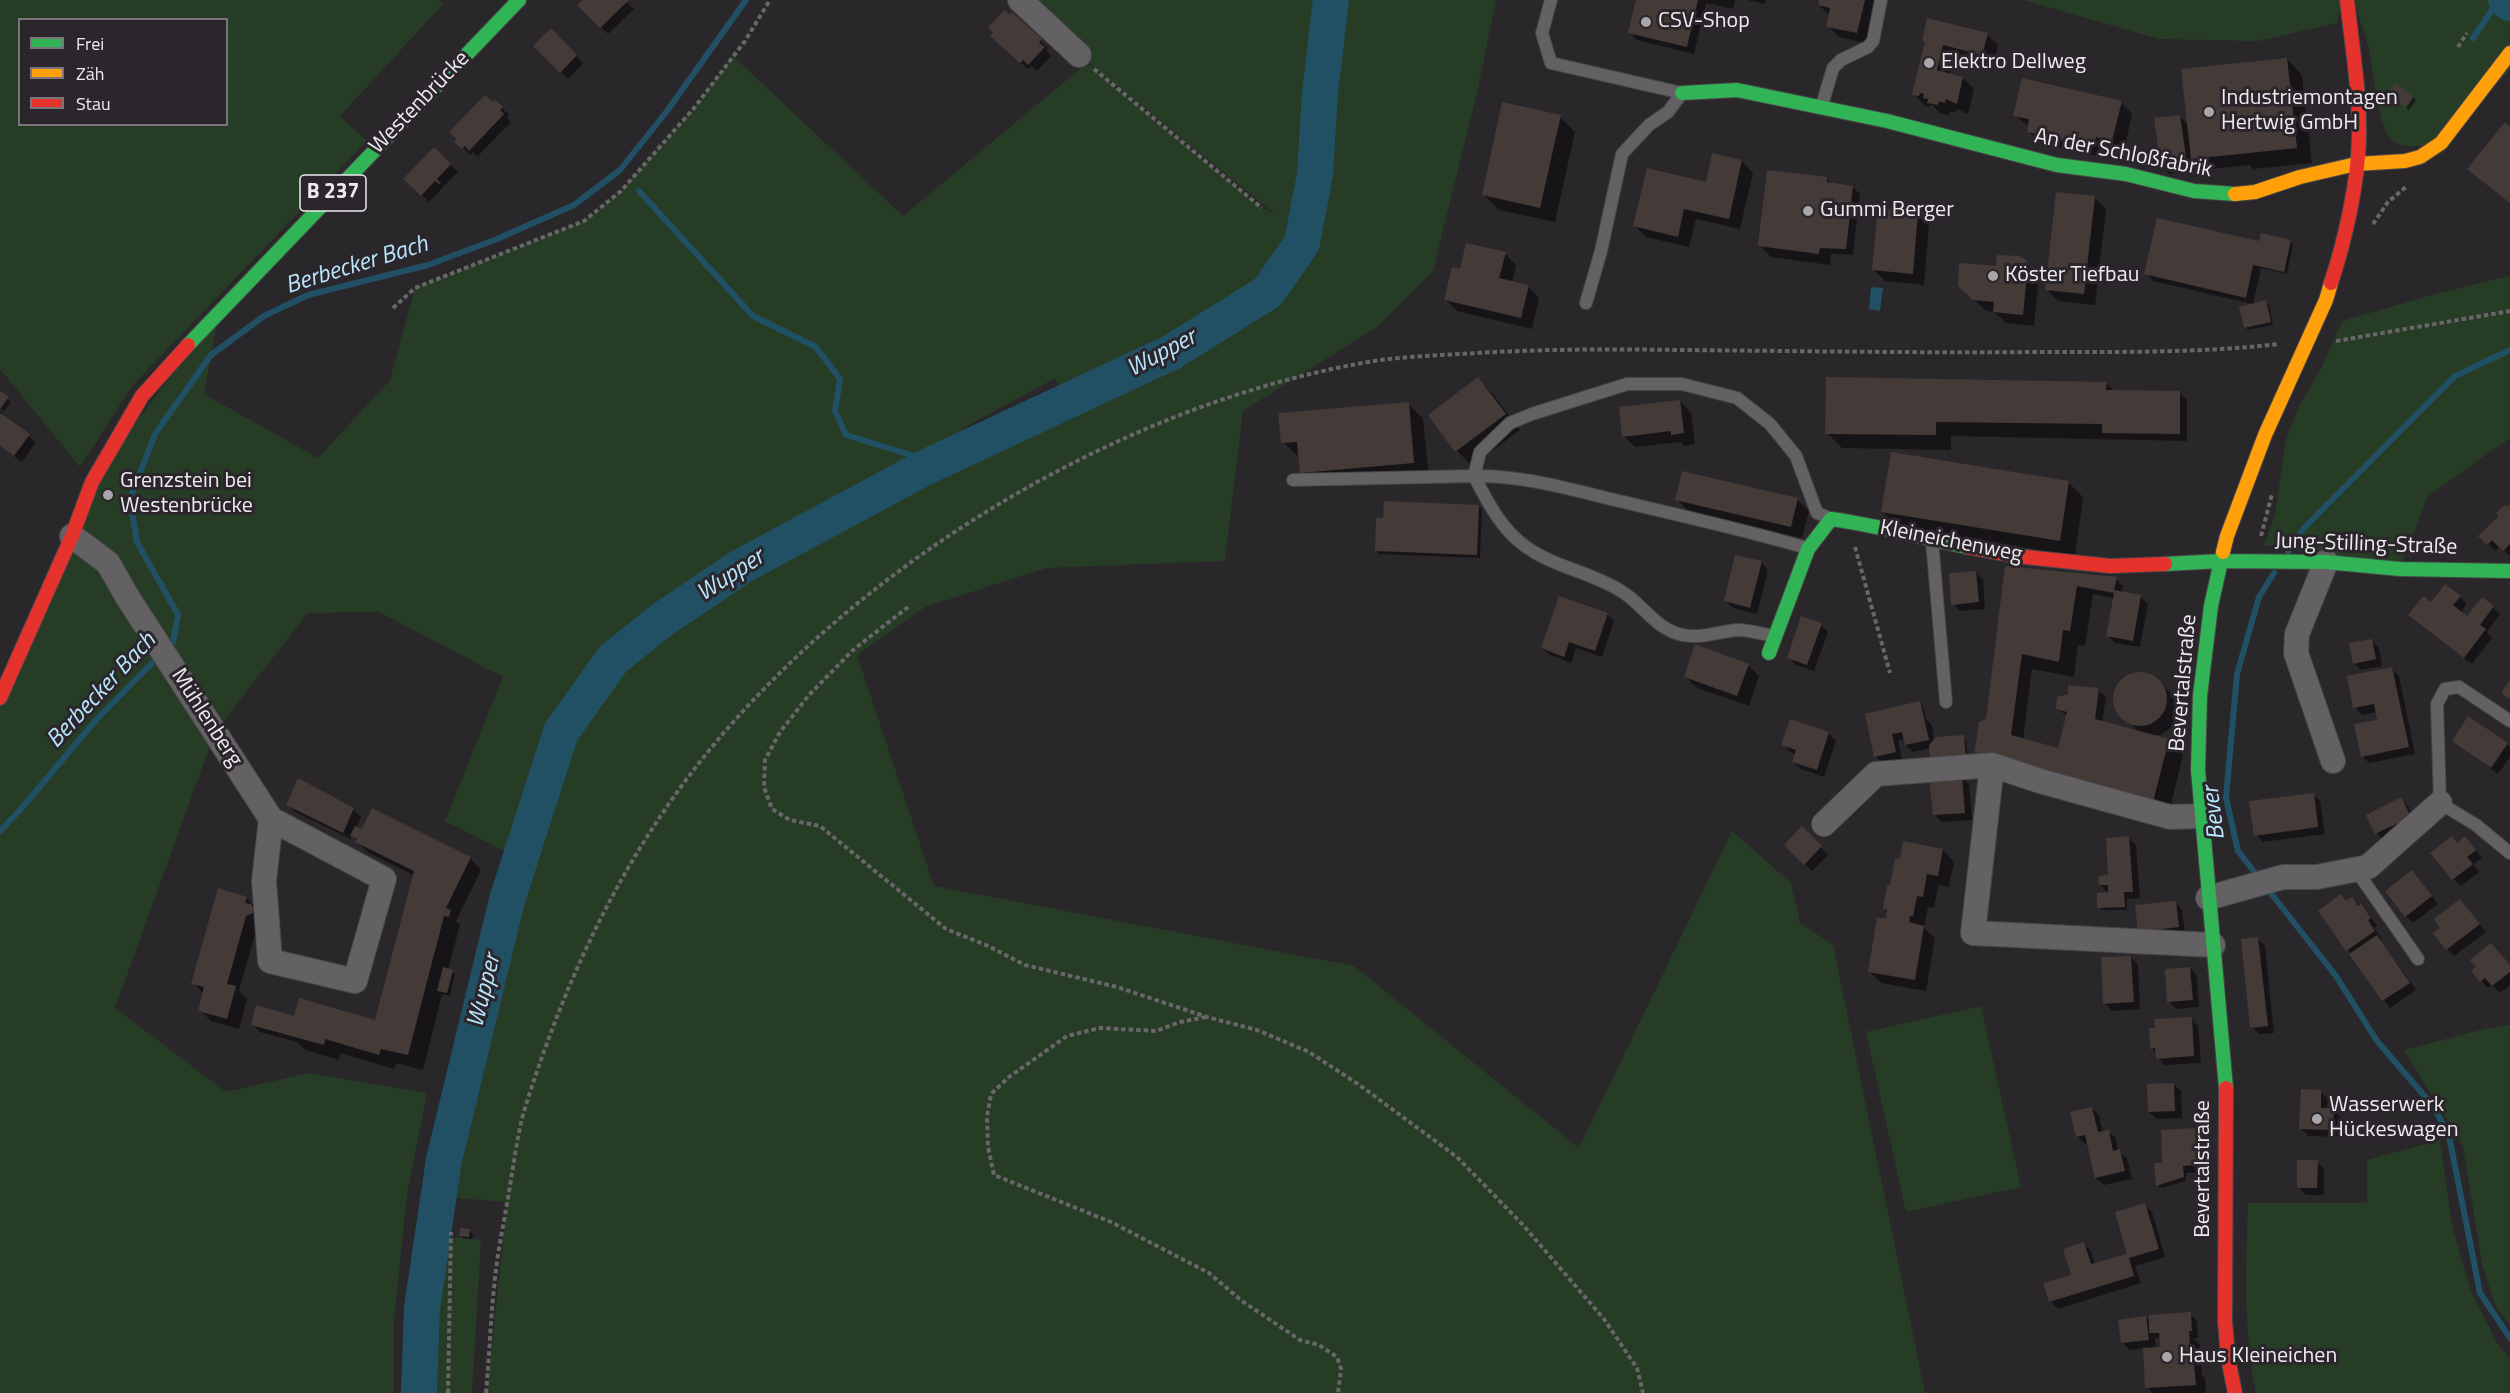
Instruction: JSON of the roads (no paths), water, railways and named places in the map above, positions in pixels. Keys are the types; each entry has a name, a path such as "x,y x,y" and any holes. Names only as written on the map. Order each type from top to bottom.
{"street":[{"name":"Westenbrücke","path":"72,536 92,482 142,396 220,309 519,0"},
{"path":"1020,0 1079,55"},
{"name":"Bevertalstraße","path":"2235,1393 2228,1358 2225,1312 2226,1092 2201,816 2198,770 2199,696 2211,606 2221,561 2253,463 2326,300 2341,253 2356,164 2358,92 2347,0"},
{"name":"An der Schloßfabrik","path":"1682,93 1737,90 1887,121 2057,165 2126,174 2213,194 2255,192 2300,177 2356,164 2413,159 2440,143 2483,91 2510,53"},
{"path":"1769,653 1808,549 1831,519"},
{"name":"Kleineichenweg","path":"1831,519 2016,556 2110,566 2221,561"},
{"name":"Mühlenberg","path":"72,536 108,562 271,819 384,879 355,981 270,961 264,880 271,819"},
{"name":"B 237","path":"0,698 72,536"},
{"name":"Jung-Stilling-Straße","path":"2221,561 2316,562 2400,569 2510,571"},
{"path":"2316,562 2297,634 2296,653 2333,761"},
{"path":"1992,765 1973,933 2213,945"},
{"path":"1824,824 1876,774 1992,765 2040,782 2170,817 2201,816"},
{"path":"2208,898 2283,877 2317,877 2368,867 2440,803"}],"lane":[{"path":"1551,0 1542,33 1551,63 1682,93 1668,112 1649,125 1622,154 1601,251 1586,303"},
{"path":"1821,109 1833,68 1840,60 1868,47 1873,41 1881,0"},
{"path":"1775,637 1738,630 1700,637 1683,635 1659,626 1639,604 1618,589 1526,548 1515,538 1489,505 1474,476 1480,452 1510,423 1627,384 1682,384 1737,398 1770,424 1796,456 1816,513 1831,519"},
{"path":"1293,480 1495,476 1551,485 1730,526 1808,549"},
{"path":"1932,540 1946,702"},
{"path":"2510,721 2459,687 2445,689 2438,704 2440,803 2476,825 2510,853"},
{"path":"2356,870 2418,959"}],"water":[{"path":"1871,287 1883,288 1880,311 1869,309"}],"waterway":[{"name":"Berbecker Bach","path":"166,649 173,642 178,615 137,542 130,499 155,434 211,355 264,316 308,295 428,265 497,239 574,205 620,170 667,111 746,0"},
{"name":"Wupper","path":"419,1393 422,1308 444,1160 507,900 561,732 613,659 663,619 742,566 922,469 1172,352 1268,292 1302,243 1315,174 1320,93 1331,0"},
{"path":"2473,38 2499,0"},
{"name":"Wupper","path":"2506,0 2510,3"},
{"path":"639,191 753,316 816,347 840,379 835,411 846,435 914,456 922,469"},
{"name":"Bever","path":"2288,552 2304,528 2455,376 2510,350"},
{"name":"Bever","path":"2260,879 2238,851 2226,798 2237,674 2259,597 2274,573"},
{"name":"Berbecker Bach","path":"0,831 96,720 159,656"},
{"name":"Bever","path":"2266,887 2336,976 2377,1041 2434,1107 2449,1136 2480,1293 2510,1338"}],"place":[{"name":"CSV-Shop","path":"1646,22"},
{"name":"Elektro Dellweg","path":"1929,63"},
{"name":"Industriemontagen Hertwig GmbH","path":"2209,112"},
{"name":"Gummi Berger","path":"1808,211"},
{"name":"Köster Tiefbau","path":"1993,276"},
{"name":"Grenzstein bei Westenbrücke","path":"108,495"},
{"name":"Wasserwerk Hückeswagen","path":"2317,1119"},
{"name":"Haus Kleineichen","path":"2167,1357"}]}
